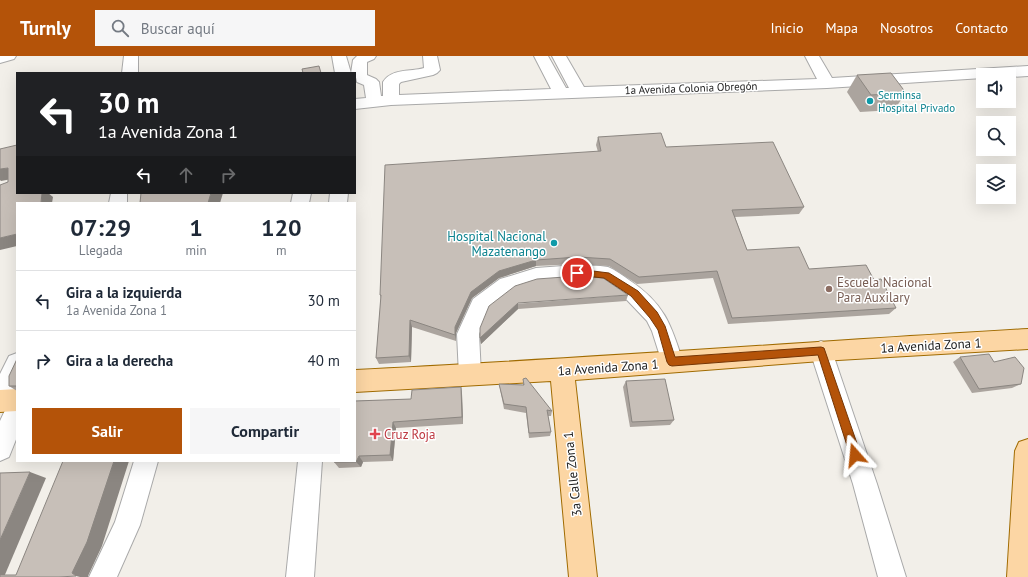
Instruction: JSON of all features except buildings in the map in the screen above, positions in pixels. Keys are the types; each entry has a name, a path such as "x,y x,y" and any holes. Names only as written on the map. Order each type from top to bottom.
{"main road":[{"name":"1a Avenida Zona 1","path":"356,381 562,370 821,351 1028,339"},
{"name":"3a Calle Zona 1","path":"562,370 582,577"},
{"path":"0,399 16,400"},
{"path":"1021,577 1028,451"}],"street":[{"path":"0,58 9,56"},
{"path":"130,72 131,56"},
{"path":"339,56 343,72"},
{"path":"369,56 360,60 359,75 362,79 372,82 374,101"},
{"path":"391,100 391,82 399,77 429,72 432,70 430,56"},
{"path":"541,56 561,93"},
{"path":"559,56 579,92"},
{"path":"812,56 827,83"},
{"path":"1015,58 1027,71"},
{"name":"1a Avenida Colonia Obregón","path":"356,104 391,100 827,83 1027,71"},
{"path":"470,375 468,334 480,305 507,285 536,276 577,273 606,275 634,294 654,315 662,329 672,362"},
{"path":"821,351 865,484 892,577"},
{"path":"0,399 16,365"},
{"path":"0,449 16,411"},
{"path":"103,577 127,524 146,462"},
{"path":"300,577 310,462"}],"place":[{"name":"Serminsa Hospital Privado","path":"870,101"},
{"name":"Hospital Nacional Mazatenango","path":"554,243"},
{"name":"Escuela Nacional Para Auxilary","path":"829,289"},
{"name":"Cruz Roja","path":"375,434"}],"route":[{"path":"577,273 606,275 634,294 654,315 662,329 672,362 821,351 855,455"}]}
